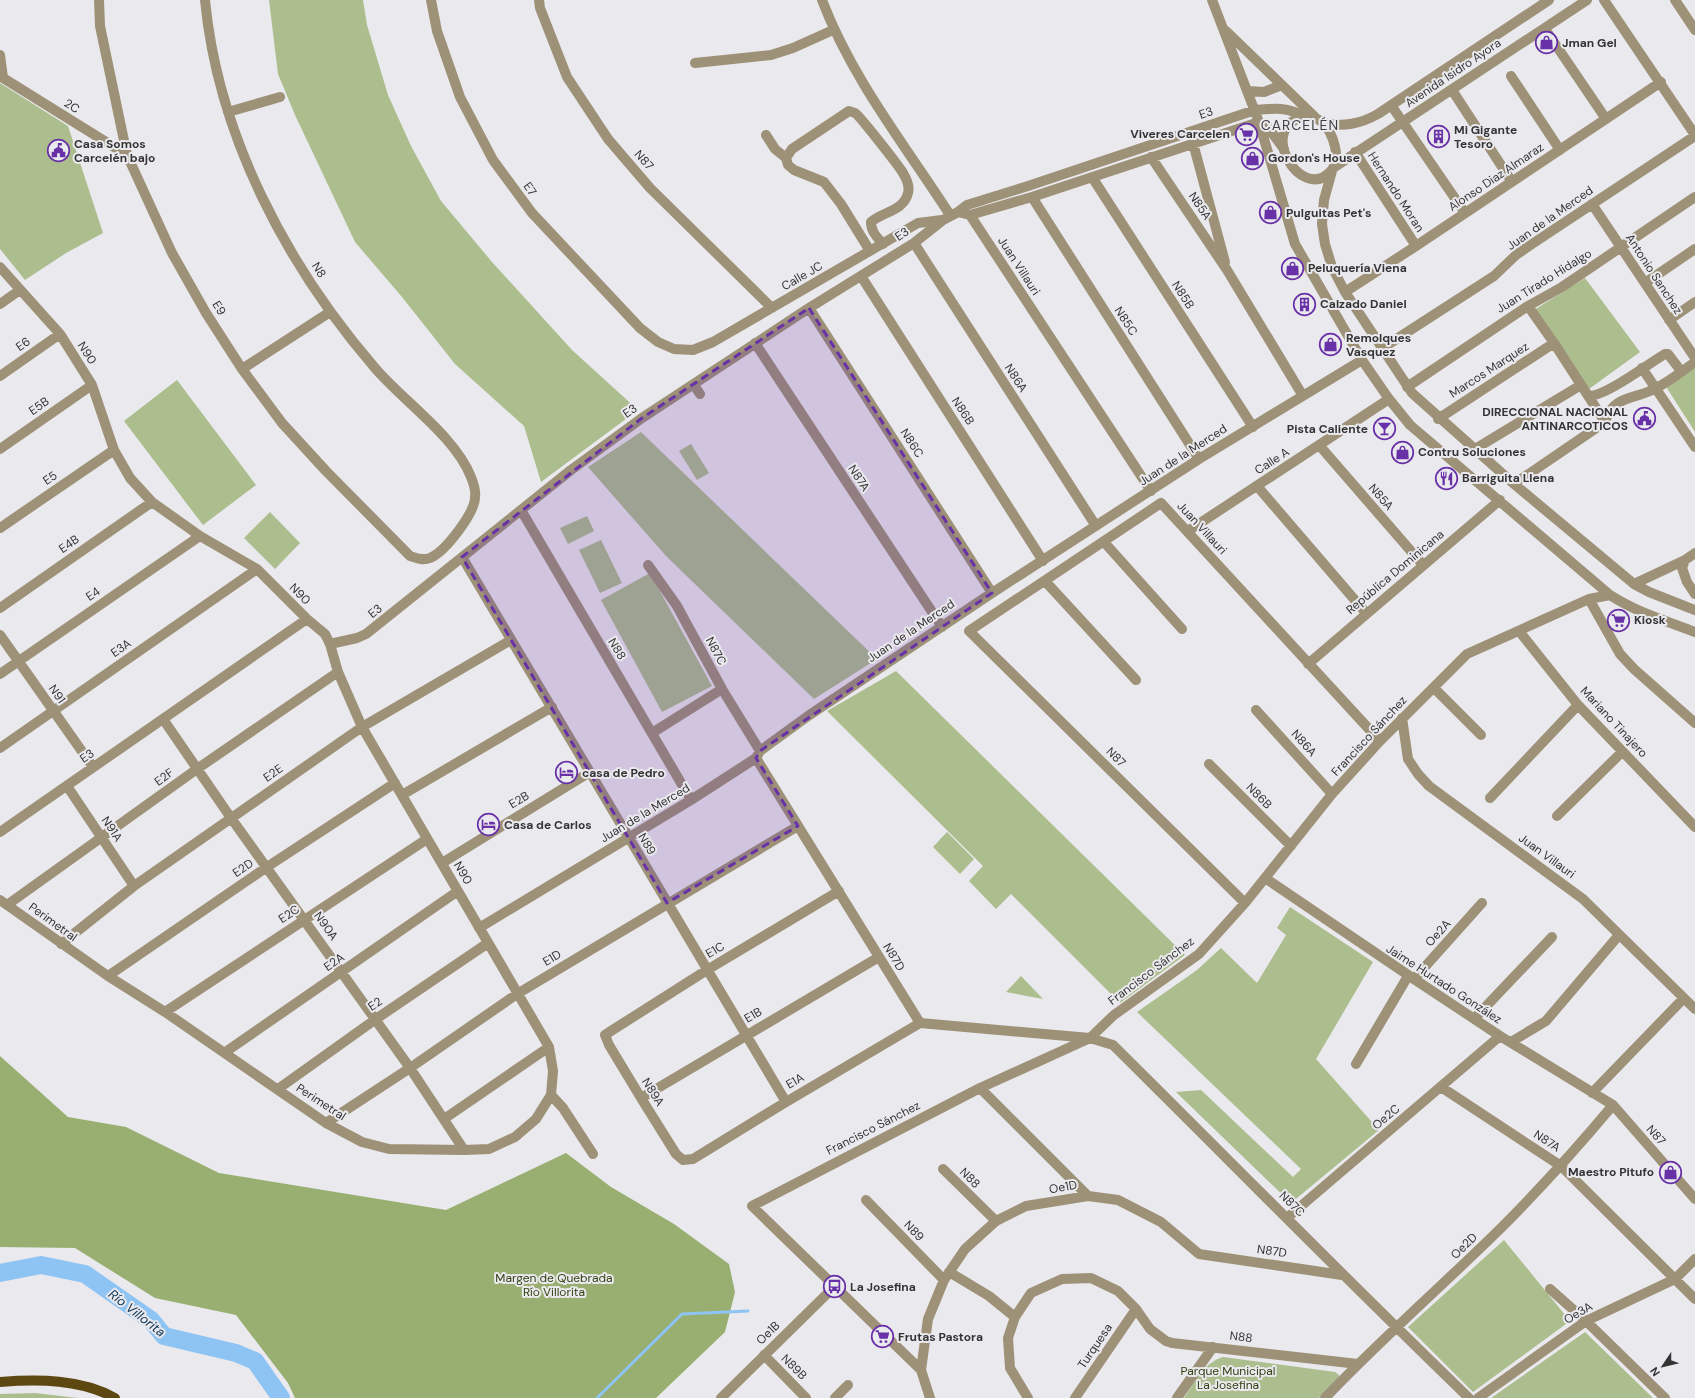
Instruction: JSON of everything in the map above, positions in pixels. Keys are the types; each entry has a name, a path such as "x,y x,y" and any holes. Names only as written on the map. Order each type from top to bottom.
{"main road":[{"path":"0,1382 50,1381 65,1383 85,1387 115,1398"}],"street":[{"name":"E9","path":"99,0 100,26 127,155 172,253 206,312 242,369 282,423 332,477 410,556 419,560 430,558"},
{"name":"N8","path":"205,0 207,27 228,112 246,165 279,231 330,312 376,369 460,455 471,478 476,498 470,514 449,543 430,558"},
{"name":"E7","path":"431,0 437,31 460,97 494,160 532,213 640,328 658,342 674,349"},
{"name":"N87","path":"538,0 567,77 608,139 650,188 772,308"},
{"path":"822,0 833,30 869,94 950,216 970,215"},
{"path":"1212,0 1255,110 1295,244 1362,360 1389,400 1410,425 1610,595 1640,612 1695,632"},
{"name":"Avenida Isidro Ayora","path":"1320,121 1337,126 1351,125 1366,121 1549,0"},
{"name":"Avenida Isidro Ayora","path":"1333,169 1355,152 1404,122 1587,0"},
{"path":"1604,0 1661,82 1695,136"},
{"path":"1675,0 1695,30"},
{"path":"1223,28 1320,121 1331,136 1334,146 1335,159 1324,200 1322,224 1325,244 1332,267 1345,292 1407,387 1438,419 1634,584 1649,592 1695,610"},
{"path":"1544,29 1606,119"},
{"path":"695,63 771,55 793,48 833,30"},
{"path":"0,55 1,77"},
{"path":"1511,76 1560,150"},
{"name":"2C","path":"1,77 127,155"},
{"name":"Alonso Diaz Almaraz","path":"1345,292 1661,82"},
{"path":"1248,91 1264,92 1282,86"},
{"path":"1452,90 1512,182"},
{"path":"228,112 280,97"},
{"path":"1391,105 1465,213"},
{"name":"E3","path":"330,644 357,638 366,634 571,470 642,418 809,308 914,243 967,205 1255,110 1279,108 1293,110 1306,117"},
{"path":"786,158 792,149 841,116 849,112 856,113 902,171 908,184 909,192 906,199 888,213 871,222 871,228 875,236 883,244"},
{"path":"1284,149 1283,136 1288,126 1296,119 1306,117 1320,121"},
{"path":"1259,122 1267,126 1284,149 1293,167 1305,178 1322,178 1333,169"},
{"name":"E3","path":"970,215 1032,197 1259,122"},
{"path":"766,135 775,149 786,158 788,165 794,170 824,182 841,204 870,251"},
{"name":"Juan de la Merced","path":"1381,349 1494,276 1516,255 1695,136"},
{"name":"N85A","path":"1193,143 1227,270"},
{"name":"Hernando Moran","path":"1355,152 1416,246"},
{"name":"N85A","path":"1152,157 1227,270 1303,396"},
{"name":"N85B","path":"1092,177 1253,427"},
{"name":"N85C","path":"1032,197 1199,459"},
{"name":"Juan Tirado Hidalgo","path":"1407,387 1528,306 1562,287 1695,197"},
{"name":"Antonio Sanchez","path":"1592,204 1695,358"},
{"name":"Juan Villauri","path":"970,215 1151,492"},
{"name":"Calle JC","path":"674,349 693,350 713,342 918,223 950,216"},
{"name":"N86A","path":"914,243 1096,526"},
{"path":"1644,283 1695,249"},
{"name":"N90","path":"0,267 60,334 92,385 114,450 130,478 152,502 200,536 257,569 307,619 325,634 330,644 338,672 362,727 517,994"},
{"name":"N86B","path":"861,276 1043,561"},
{"path":"0,304 20,290"},
{"path":"1669,320 1695,302"},
{"path":"1528,306 1605,422"},
{"name":"N86C","path":"809,308 992,593"},
{"path":"242,369 330,312"},
{"name":"E6","path":"0,376 60,334"},
{"name":"N87A","path":"755,343 942,627"},
{"name":"Marcos Marquez","path":"1438,419 1554,343"},
{"path":"1589,396 1594,396 1609,389 1642,368 1668,354 1681,371"},
{"name":"Juan de la Merced","path":"479,928 691,800 758,754 808,716 992,593 1151,492 1199,459 1362,360"},
{"path":"1514,484 1605,422 1612,406 1656,389 1695,362"},
{"path":"1642,368 1695,447"},
{"name":"E5B","path":"0,449 92,385"},
{"path":"694,385 700,394"},
{"path":"1475,449 1581,385"},
{"path":"1609,389 1606,396 1610,409"},
{"name":"Calle A","path":"1188,531 1389,400"},
{"name":"N85A","path":"1319,445 1423,565"},
{"name":"E5","path":"0,528 114,450"},
{"path":"1256,486 1366,613"},
{"name":"República Dominicana","path":"1308,664 1500,500"},
{"name":"E4B","path":"0,608 152,502"},
{"name":"Juan Villauri","path":"969,630 1046,581 1161,503 1380,741"},
{"name":"N88","path":"520,510 691,800"},
{"name":"E4","path":"0,674 200,536"},
{"path":"1104,542 1182,629"},
{"path":"1634,584 1685,560 1695,553"},
{"name":"N89","path":"462,557 786,1102"},
{"path":"1685,560 1682,568 1687,582 1695,594"},
{"name":"N87C","path":"648,565 677,606 758,754"},
{"name":"E3A","path":"0,748 257,569"},
{"path":"1046,581 1136,680"},
{"name":"Francisco Sánchez","path":"834,1287 752,1206 980,1088 1090,1038 1114,1015 1199,954 1245,903 1332,794 1402,718 1467,654 1589,599 1610,595"},
{"path":"1589,599 1620,654 1634,669 1695,723"},
{"name":"E3","path":"0,832 307,619"},
{"name":"N87","path":"969,630 1245,903"},
{"name":"Mariano Tinajero","path":"1519,631 1578,705 1695,826"},
{"name":"N91","path":"0,635 93,767"},
{"name":"E2E","path":"61,944 134,886 362,727 511,640"},
{"name":"E2F","path":"4,903 102,838 197,769 338,672"},
{"path":"1434,688 1482,735"},
{"path":"652,732 722,689"},
{"path":"1490,798 1578,705"},
{"path":"402,795 552,707"},
{"name":"N86A","path":"1256,710 1332,794"},
{"name":"Juan Villauri","path":"1402,718 1408,759 1418,774 1429,786 1583,899 1695,1009"},
{"name":"N90A","path":"163,719 231,818 376,1019 464,1150"},
{"path":"1557,816 1622,752"},
{"name":"N87D","path":"758,754 798,826 920,1023"},
{"name":"N86B","path":"1209,764 1291,846"},
{"name":"E2B","path":"442,863 590,772"},
{"name":"E2D","path":"108,976 267,867 395,784"},
{"name":"N91A","path":"67,786 134,886"},
{"name":"E1D","path":"326,1123 410,1068 517,994 798,826"},
{"name":"E2C","path":"166,1012 427,839"},
{"name":"Jaime Hurtado González","path":"1265,878 1500,1036 1613,1105"},
{"name":"E2A","path":"224,1053 458,891"},
{"name":"E1C","path":"605,1036 707,970 839,891"},
{"name":"Perimetral","path":"4,903 61,944 108,976 166,1012 326,1123 362,1142 389,1149 489,1149 515,1137 536,1119 551,1095 553,1070 549,1047 517,994"},
{"name":"Oe2A","path":"1356,1064 1411,977 1482,903"},
{"path":"1511,1042 1546,1021 1619,934"},
{"path":"1474,1019 1552,937"},
{"name":"E2","path":"278,1089 376,1019 488,943"},
{"name":"E1B","path":"640,1098 746,1034 879,957"},
{"path":"1592,1093 1684,998"},
{"path":"920,1023 1090,1038"},
{"name":"E1A","path":"683,1160 692,1159 920,1023"},
{"name":"N89A","path":"605,1036 640,1098 676,1154 683,1160"},
{"name":"Oe2C","path":"1287,1218 1500,1036"},
{"name":"N87C","path":"1090,1038 1113,1045 1287,1218 1342,1275 1468,1398"},
{"path":"444,1119 549,1047"},
{"name":"N87A","path":"1441,1087 1561,1166 1695,1298"},
{"path":"980,1088 1088,1196"},
{"path":"551,1095 563,1108 593,1154"},
{"name":"N87","path":"1613,1105 1694,1198"},
{"name":"Oe2D","path":"1325,1398 1358,1364 1500,1228 1561,1166 1613,1105"},
{"name":"N88","path":"943,1169 996,1221"},
{"name":"Oe1D","path":"947,1276 965,1249 996,1221 1026,1206 1088,1196 1118,1200 1161,1222 1199,1254"},
{"name":"N89","path":"866,1200 947,1276 988,1296 1015,1317"},
{"name":"N87D","path":"1199,1254 1342,1275"},
{"name":"Oe3A","path":"1478,1398 1586,1321 1675,1279 1695,1259"},
{"path":"930,1398 921,1370 928,1319 947,1276"},
{"name":"N88","path":"1028,1398 1010,1368 1008,1338 1015,1317 1031,1293 1062,1279 1091,1278 1118,1291 1136,1309 1150,1329 1166,1341 1172,1343 1358,1364"},
{"path":"834,1287 921,1370"},
{"name":"Oe1B","path":"721,1398 834,1287"},
{"path":"1550,1289 1586,1321 1665,1398"},
{"name":"Turquesa","path":"1075,1398 1136,1309"},
{"path":"1177,1398 1213,1347"},
{"name":"N89B","path":"764,1355 806,1398"},
{"path":"835,1398 848,1385"}],"highlighted area":[{"path":"809,308 992,593 760,751 756,758 798,826 667,903 462,557 642,418"}],"green space":[{"path":"269,0 363,0 367,25 388,95 411,146 441,201 492,262 572,350 638,410 541,482 524,426 455,364 402,297 355,242 295,115 278,74"},
{"path":"0,83 68,126 103,233 66,253 25,280 0,249"},
{"path":"1585,278 1640,352 1589,389 1534,310"},
{"path":"1695,365 1695,432 1665,385"},
{"path":"177,380 256,485 203,525 124,421"},
{"path":"641,432 877,659 814,699 666,556 588,467"},
{"path":"691,444 709,473 697,480 679,451"},
{"path":"270,512 300,543 275,569 244,538"},
{"path":"587,516 594,531 568,544 560,528"},
{"path":"601,540 622,583 600,593 579,550"},
{"path":"650,573 712,686 662,712 601,600"},
{"path":"896,671 1185,955 1120,1003 1011,894 996,909 969,881 983,866 827,711"},
{"path":"947,832 974,859 960,874 933,847"},
{"path":"1290,907 1373,962 1316,1059 1379,1130 1291,1203 1176,1092 1201,1090 1293,1177 1301,1169 1137,1012 1197,970 1221,948 1257,983 1286,935 1277,928"},
{"path":"1021,976 1043,999 1006,992"},
{"name":"Margen de Quebrada Río Villorita","path":"0,1056 68,1117 126,1127 219,1173 446,1210 566,1153 611,1187 674,1224 729,1264 735,1292 725,1332 656,1398 295,1398 288,1383 236,1315 155,1298 75,1248 0,1247"},
{"path":"1504,1240 1570,1321 1473,1392 1408,1327"},
{"path":"1585,1332 1653,1398 1491,1398"},
{"name":"Parque Municipal La Josefina","path":"1223,1357 1335,1372 1339,1375 1339,1377 1319,1398 1184,1398 1205,1368"},
{"path":"35,1393 78,1398 0,1398 0,1394"}],"waterway":[{"name":"Río Villorita","path":"0,1273 41,1265 85,1274 151,1320 164,1336 236,1353 255,1361 281,1398"},
{"path":"597,1398 682,1314 748,1311"}],"place":[{"name":"Jman Gel","path":"1547,43"},
{"name":"Viveres Carcelen","path":"1246,134"},
{"name":"Mi Gigante Tesoro","path":"1438,137"},
{"name":"Casa Somos Carcelén bajo","path":"59,151"},
{"name":"Gordon's House","path":"1252,158"},
{"name":"Pulguitas Pet's","path":"1270,213"},
{"name":"Peluquería Viena","path":"1292,268"},
{"name":"Calzado Daniel","path":"1305,304"},
{"name":"Remolques Vasquez","path":"1330,345"},
{"name":"DIRECCIONAL NACIONAL ANTINARCOTICOS","path":"1644,419"},
{"name":"Pista Caliente","path":"1384,429"},
{"name":"Contru Soluciones","path":"1403,452"},
{"name":"Barriguita Llena","path":"1446,478"},
{"name":"Kiosk","path":"1618,620"},
{"name":"casa de Pedro","path":"566,773"},
{"name":"Casa de Carlos","path":"489,825"},
{"name":"Maestro Pitufo","path":"1670,1172"},
{"name":"La Josefina","path":"834,1287"},
{"name":"Frutas Pastora","path":"882,1337"}],"district":[{"name":"CARCELÉN","path":"1300,125"}]}
